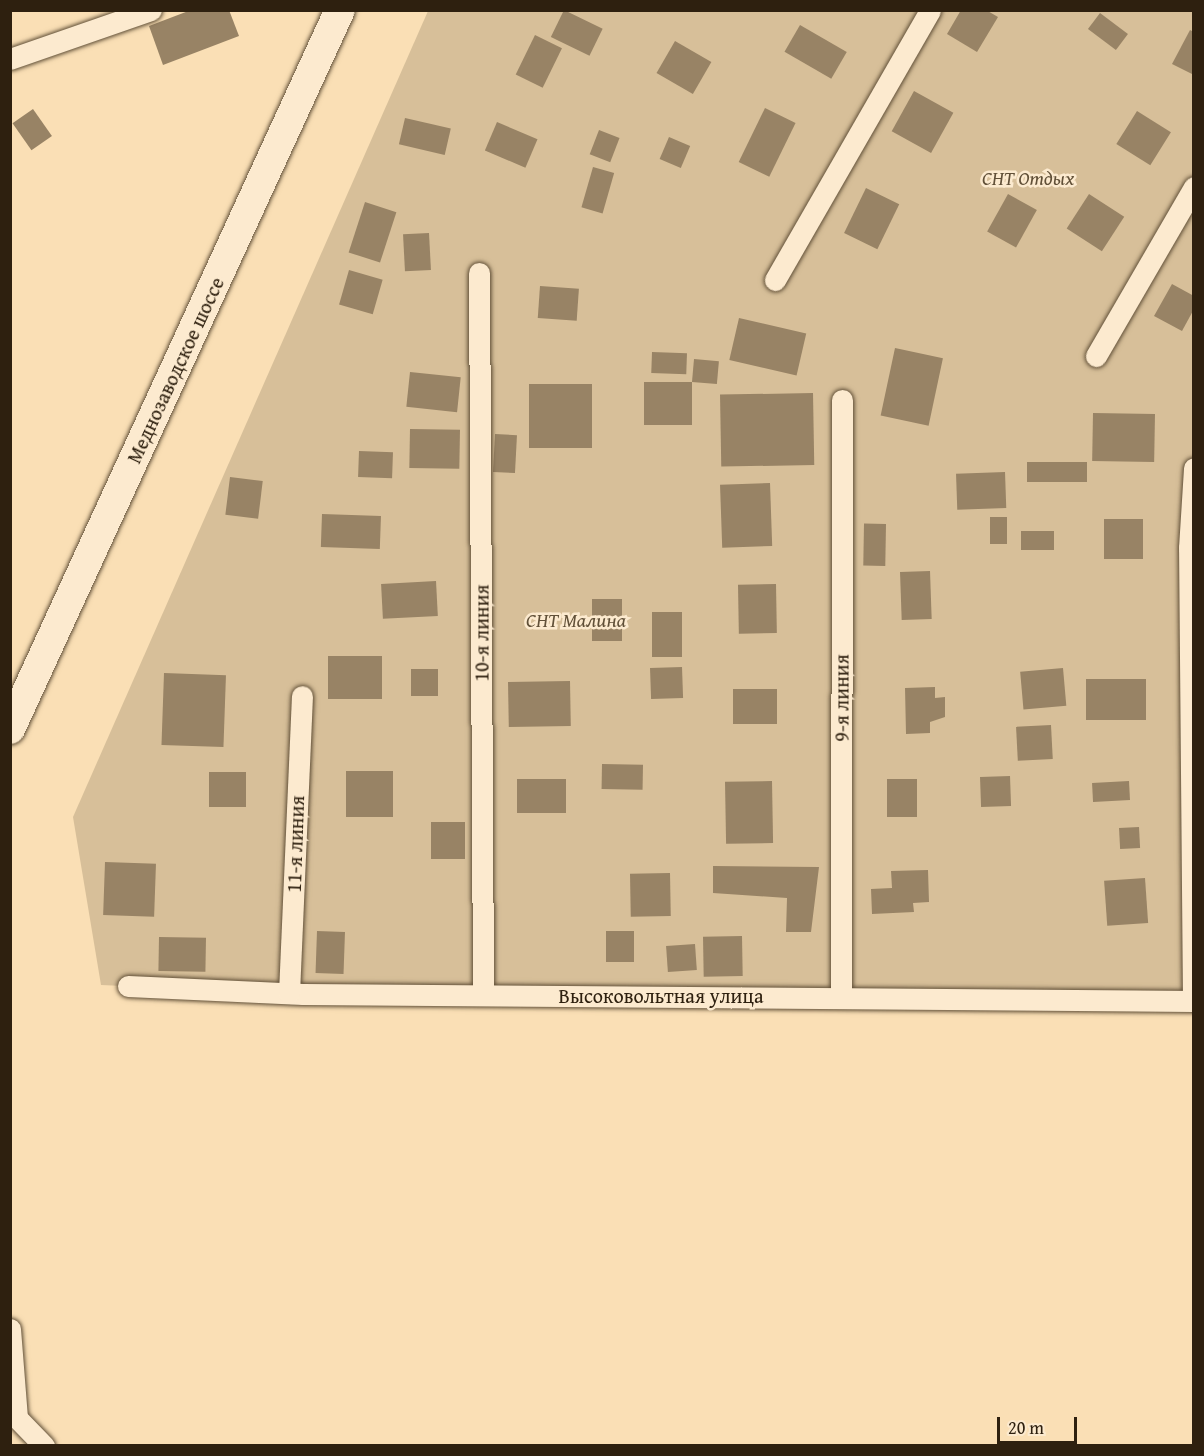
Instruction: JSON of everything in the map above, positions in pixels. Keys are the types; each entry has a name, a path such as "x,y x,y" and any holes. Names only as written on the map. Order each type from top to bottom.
{"main road":[{"name":"Меднозаводское шоссе","path":"10,729 340,10"}],"street":[{"path":"10,59 151,10"},
{"path":"775,280 930,10"},
{"path":"1096,356 1194,187"},
{"name":"10-я линия","path":"479,273 483,994"},
{"name":"9-я линия","path":"841,996 842,400"},
{"path":"1193,1001 1189,548 1194,468"},
{"name":"11-я линия","path":"289,993 302,696"},
{"name":"Высоковольтная улица","path":"128,986 289,993 841,996 1193,1001"},
{"path":"10,1329 17,1418 44,1446"}],"green space":[{"name":"СНТ Малина","path":"428,11 1193,11 1193,1001 260,992 101,985 73,817"}],"building":[{"path":"191,10 229,10 239,36 163,65 149,26"},
{"path":"564,10 603,29 589,56 551,37"},
{"path":"961,10 986,10 998,17 977,52 947,34"},
{"path":"1100,13 1128,34 1116,50 1088,29"},
{"path":"800,25 847,52 831,79 784,52"},
{"path":"1190,30 1194,32 1194,75 1172,64"},
{"path":"535,35 562,48 543,88 516,75"},
{"path":"675,41 711,62 693,94 656,73"},
{"path":"914,91 953,113 931,153 892,131"},
{"path":"765,108 796,123 769,177 739,162"},
{"path":"33,109 52,136 31,150 13,123"},
{"path":"1137,111 1171,132 1150,165 1116,144"},
{"path":"405,118 451,129 445,155 399,144"},
{"path":"497,122 538,139 525,168 485,151"},
{"path":"599,130 620,138 610,162 590,154"},
{"path":"669,137 690,146 681,168 660,159"},
{"path":"593,167 614,173 603,213 581,207"},
{"path":"866,188 899,204 877,249 844,233"},
{"path":"1008,194 1037,210 1016,248 987,232"},
{"path":"1089,194 1124,217 1102,251 1067,228"},
{"path":"365,202 396,212 380,263 349,252"},
{"path":"429,233 431,270 405,271 403,234"},
{"path":"349,270 383,280 373,314 339,305"},
{"path":"1172,284 1194,296 1194,309 1182,331 1154,316"},
{"path":"540,286 579,289 577,321 538,318"},
{"path":"739,318 806,334 797,375 729,360"},
{"path":"895,348 943,358 929,426 881,415"},
{"path":"652,352 687,353 686,374 651,373"},
{"path":"694,359 719,361 717,384 692,382"},
{"path":"410,372 461,377 457,412 406,407"},
{"path":"644,382 692,382 692,425 644,425"},
{"path":"529,384 592,384 592,448 529,448"},
{"path":"813,393 814,465 721,467 720,395"},
{"path":"1093,413 1155,414 1154,462 1092,461"},
{"path":"410,429 460,430 459,469 409,468"},
{"path":"495,434 517,435 515,473 493,472"},
{"path":"359,451 393,452 392,478 358,477"},
{"path":"1027,462 1087,462 1087,482 1027,482"},
{"path":"1005,472 1006,508 957,510 956,474"},
{"path":"230,477 263,481 258,519 225,515"},
{"path":"770,483 772,546 722,548 720,485"},
{"path":"322,514 381,516 380,549 321,547"},
{"path":"990,517 1007,517 1007,544 990,544"},
{"path":"1104,519 1143,519 1143,559 1104,559"},
{"path":"864,524 886,524 885,566 863,566"},
{"path":"1021,531 1054,531 1054,550 1021,550"},
{"path":"930,571 932,619 902,620 900,572"},
{"path":"436,581 438,616 383,619 381,584"},
{"path":"776,584 777,633 739,634 738,585"},
{"path":"592,599 622,599 622,641 592,641"},
{"path":"652,612 682,612 682,657 652,657"},
{"path":"328,656 382,656 382,699 328,699"},
{"path":"682,667 683,698 651,699 650,668"},
{"path":"1063,668 1066,706 1023,710 1020,672"},
{"path":"411,669 438,669 438,696 411,696"},
{"path":"164,673 226,675 223,747 161,745"},
{"path":"1086,679 1146,679 1146,720 1086,720"},
{"path":"570,681 571,726 509,727 508,682"},
{"path":"935,687 935,698 945,697 945,717 930,722 930,733 906,734 905,688"},
{"path":"733,689 777,689 777,724 733,724"},
{"path":"1051,725 1053,759 1018,761 1016,727"},
{"path":"602,764 643,765 643,790 602,789"},
{"path":"346,771 393,771 393,817 346,817"},
{"path":"209,772 246,772 246,807 209,807"},
{"path":"1010,776 1011,806 981,807 980,777"},
{"path":"517,779 566,779 566,813 517,813"},
{"path":"887,779 917,779 917,817 887,817"},
{"path":"772,781 773,843 726,844 725,782"},
{"path":"1129,781 1130,800 1093,802 1092,783"},
{"path":"431,822 465,822 465,859 431,859"},
{"path":"1139,827 1140,848 1120,849 1119,828"},
{"path":"105,862 156,864 154,917 103,915"},
{"path":"713,866 819,867 811,932 786,932 787,898 713,893"},
{"path":"928,870 929,902 913,903 914,912 872,914 871,889 892,888 891,871"},
{"path":"670,873 671,916 631,917 630,874"},
{"path":"1145,878 1148,923 1107,926 1104,881"},
{"path":"317,931 345,932 344,974 316,973"},
{"path":"606,931 634,931 634,962 606,962"},
{"path":"742,936 743,976 704,977 703,937"},
{"path":"159,937 206,938 205,972 158,971"},
{"path":"695,944 697,970 668,972 666,946"}],"park label":[{"name":"СНТ Отдых","path":"1028,177"}]}
